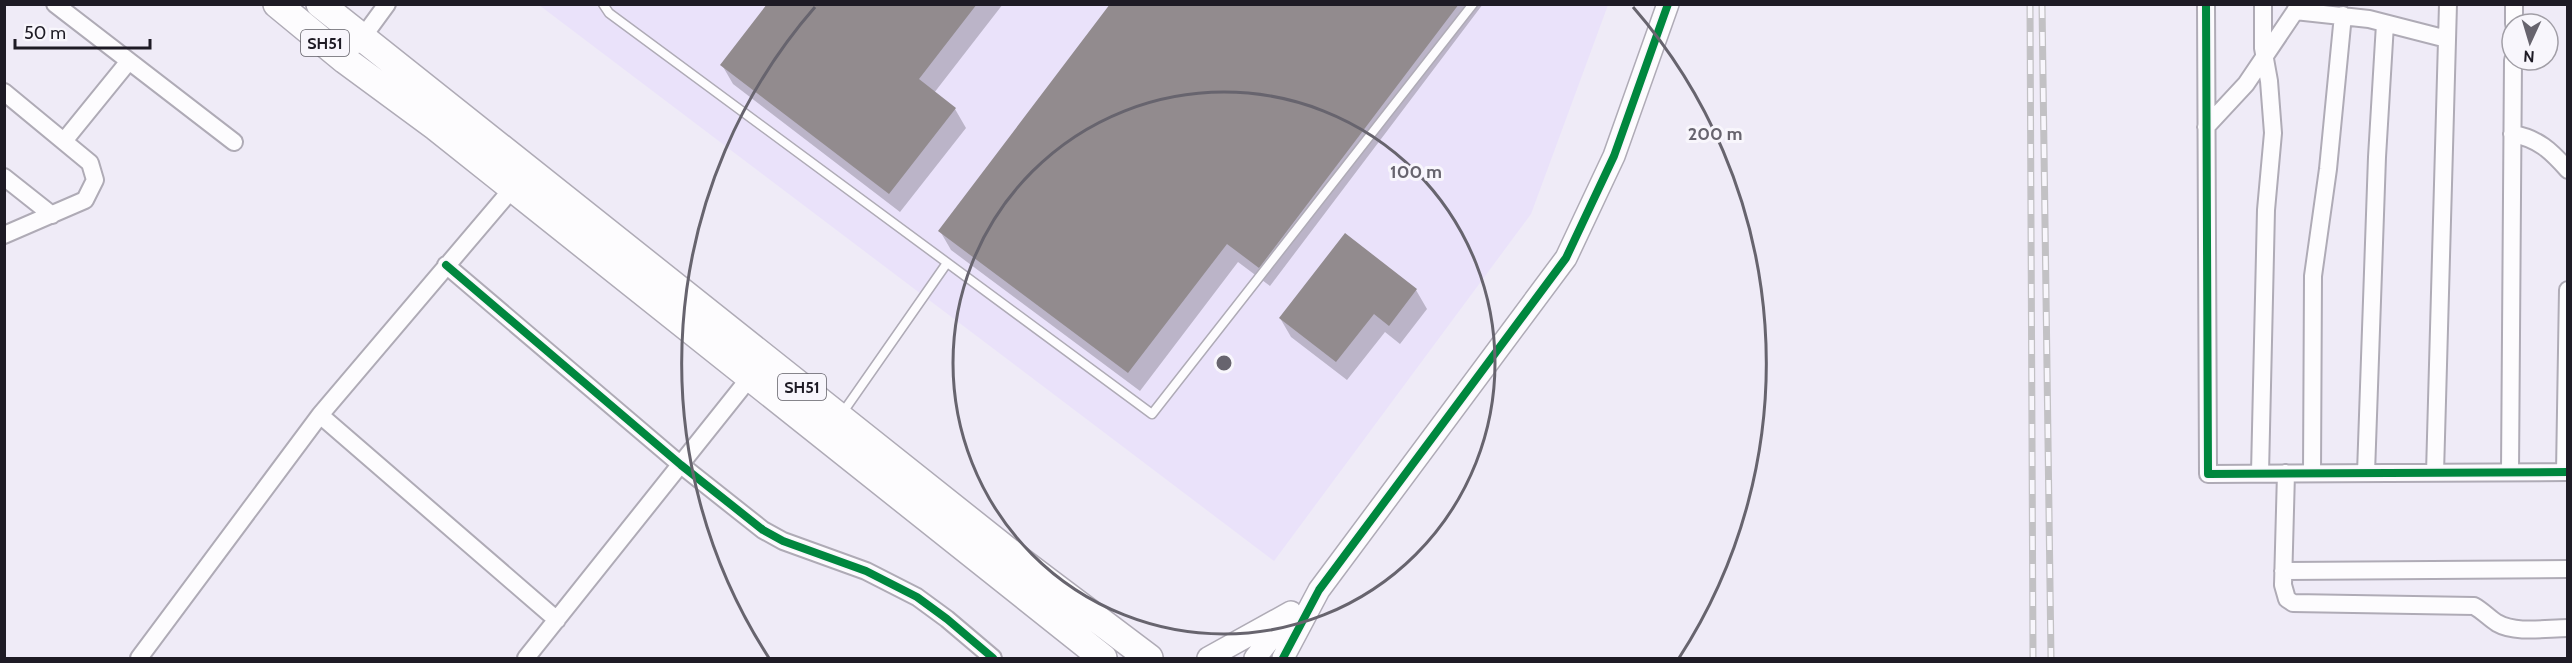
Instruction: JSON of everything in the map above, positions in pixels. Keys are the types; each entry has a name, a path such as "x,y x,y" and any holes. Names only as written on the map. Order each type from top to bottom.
{"main road":[{"name":"SH51","path":"277,4 373,81 446,120 757,368 1103,658"},
{"name":"SH51","path":"320,4 392,61 512,189 757,368 841,416 1019,560 1149,658"}],"street":[{"path":"55,4 234,142"},
{"path":"345,60 387,4"},
{"path":"1283,658 1318,590 1566,258 1614,156 1668,4"},
{"path":"2206,4 2208,474 2566,472 2568,290"},
{"path":"2260,473 2266,210 2273,133 2269,81 2264,59 2263,4"},
{"path":"2435,472 2448,4"},
{"path":"2206,127 2246,84 2297,8 2343,15 2447,39"},
{"path":"2312,473 2313,276 2328,170 2343,15"},
{"path":"2366,473 2376,157 2385,24"},
{"path":"64,141 129,61"},
{"path":"2510,472 2513,72"},
{"path":"4,92 90,164 95,180 85,200 4,235"},
{"path":"2512,134 2540,143 2552,151 2568,170"},
{"path":"4,177 52,215"},
{"path":"139,658 320,416 512,189"},
{"path":"446,265 729,505 783,541 866,571 917,597 993,658"},
{"path":"526,658 757,368"},
{"path":"320,416 557,620"},
{"path":"2286,473 2284,593 2293,603 2474,606 2498,624 2505,626 2568,628"},
{"path":"2283,566 2568,569"},
{"path":"1208,658 1291,612 1318,590"},
{"path":"1255,658 1291,612"}],"lane":[{"path":"603,4 609,13 1152,414 1473,4"},
{"path":"841,416 947,262"}],"shaded area":[{"path":"539,5 1608,5 1531,214 1274,561"}],"building":[{"path":"767,4 977,4 919,79 956,108 889,194 720,65"},
{"path":"1110,4 1459,4 1259,268 1227,244 1128,373 938,231"},
{"path":"1345,233 1417,289 1389,326 1374,314 1336,362 1279,318"}],"railway":[{"path":"2030,4 2033,658"},
{"path":"2042,4 2051,658"}],"cycle path":[{"path":"1283,658 1319,590 1566,258 1614,156 1668,4"},
{"path":"2206,4 2208,474 2568,472"},
{"path":"446,265 681,465 763,530 783,541 866,571 917,597 993,658"}]}
